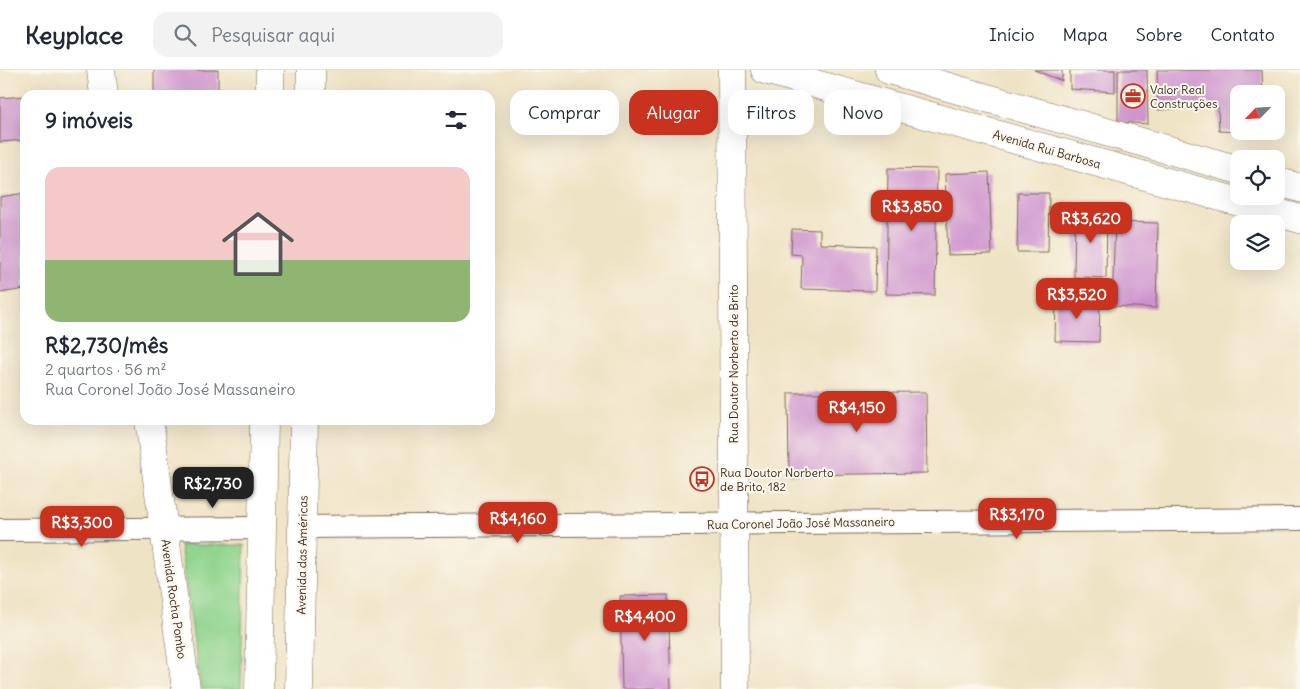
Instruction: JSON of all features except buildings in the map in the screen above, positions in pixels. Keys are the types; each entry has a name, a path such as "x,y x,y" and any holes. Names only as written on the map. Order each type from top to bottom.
{"main road":[{"path":"101,70 103,90"},
{"path":"270,70 270,90"},
{"path":"311,70 311,90"},
{"name":"Rua Doutor Norberto de Brito","path":"732,70 735,689"},
{"name":"Avenida Rui Barbosa","path":"765,70 1300,219"},
{"path":"889,70 1230,167"},
{"path":"1285,184 1300,188"},
{"name":"Avenida Rocha Pombo","path":"150,425 186,689"},
{"path":"259,689 264,425"},
{"name":"Avenida das Américas","path":"299,689 304,425"}],"street":[{"name":"Rua Coronel João José Massaneiro","path":"302,527 1300,519"},
{"path":"0,530 262,528"}],"green space":[{"path":"180,545 244,545 241,689 201,689"}],"place":[{"name":"Valor Real Construções","path":"1133,96"},
{"name":"Rua Doutor Norberto de Brito, 182","path":"702,479"}]}
